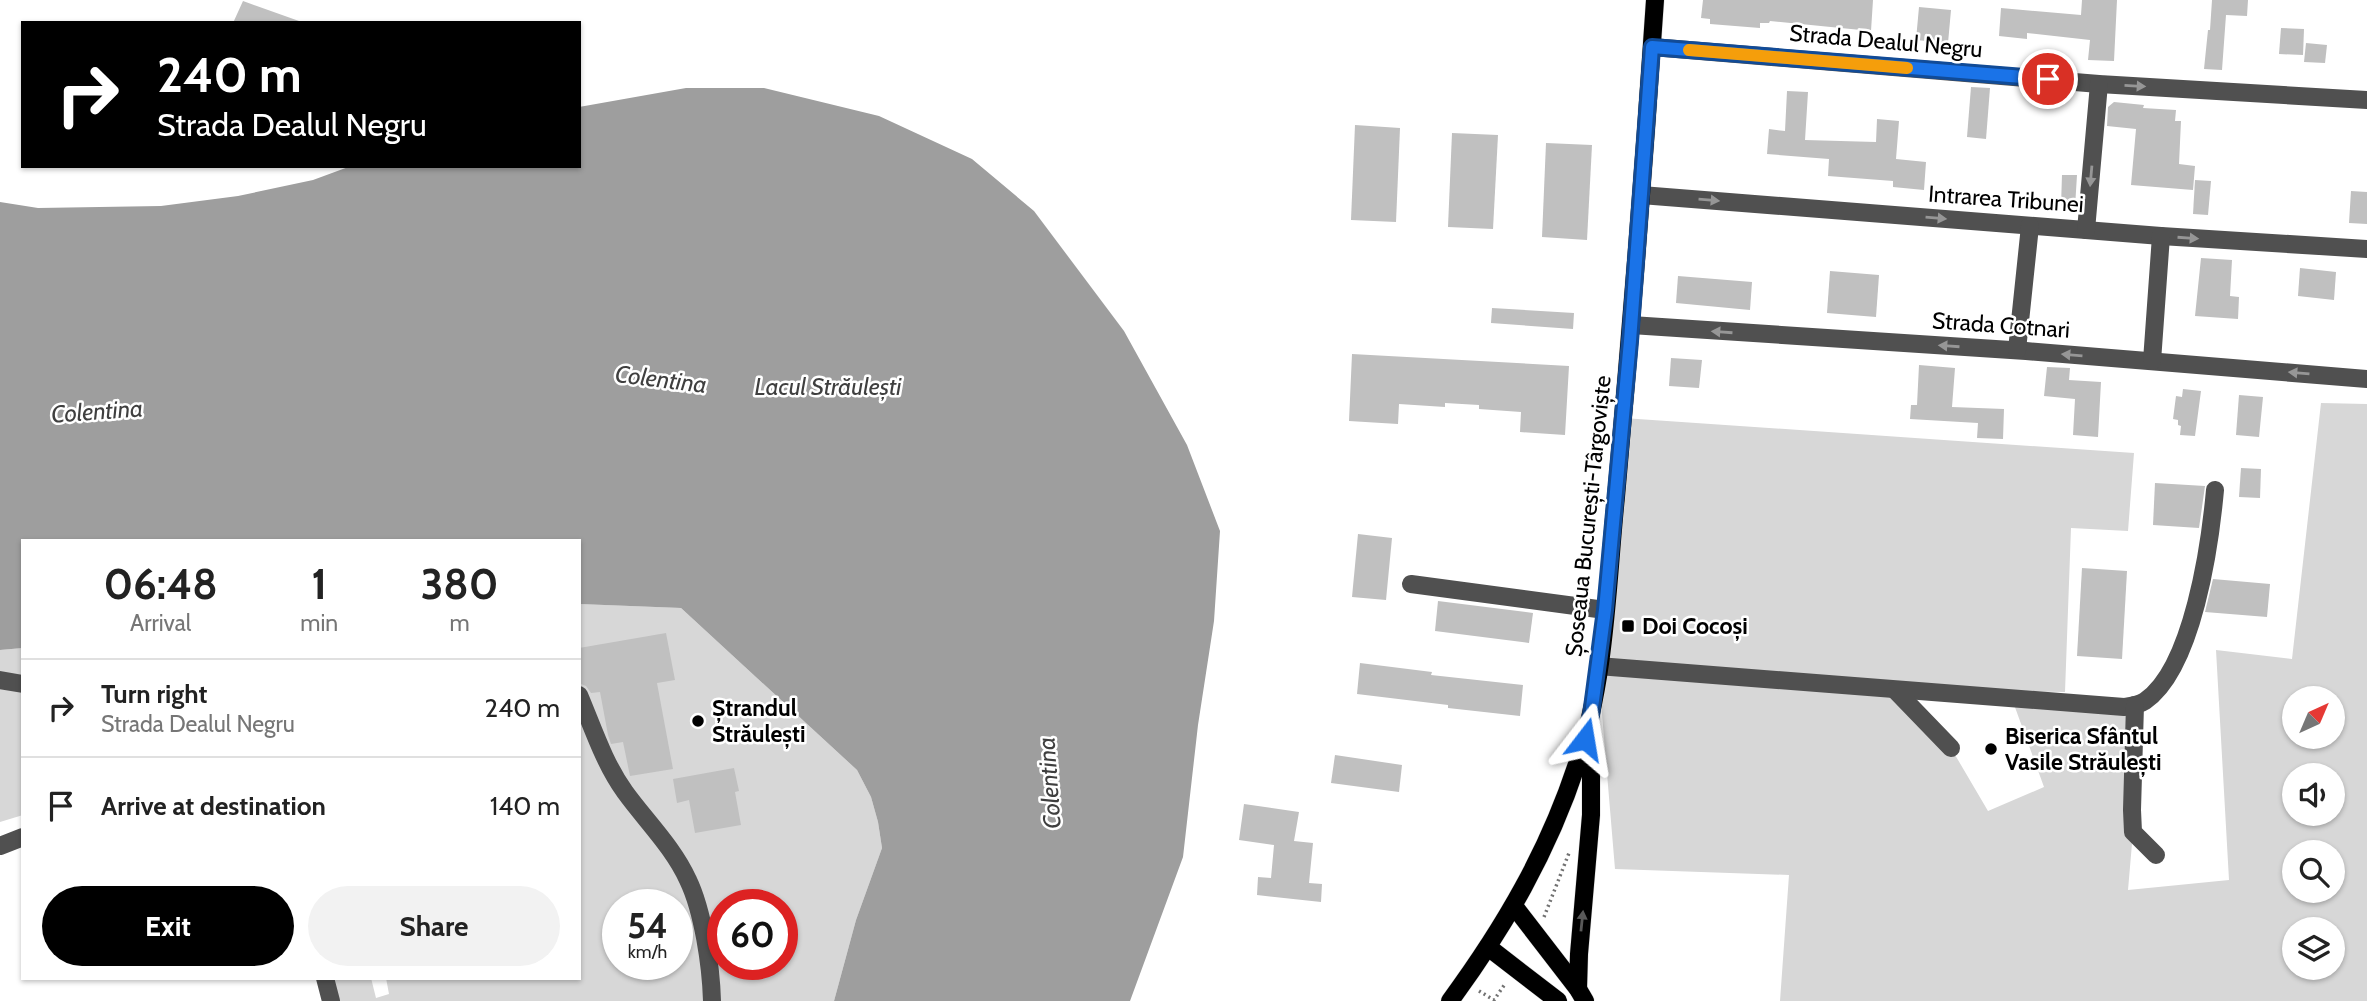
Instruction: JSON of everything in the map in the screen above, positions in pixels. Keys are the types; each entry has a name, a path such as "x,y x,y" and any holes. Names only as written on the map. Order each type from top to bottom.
{"main road":[{"name":"Șoseaua București-Târgoviște","path":"1450,1001 1514,906 1551,834 1578,763 1591,715 1605,610 1631,325 1655,0"},
{"path":"1582,995 1579,954 1590,841 1591,715"},
{"path":"1514,906 1582,995"},
{"path":"1488,947 1558,1001"}],"street":[{"name":"Strada Dealul Negru","path":"1652,47 2099,84 2367,100"},
{"path":"2086,230 2099,84"},
{"name":"Intrarea Tribunei","path":"1642,195 2161,236 2367,249"},
{"path":"2017,350 2030,226"},
{"path":"2151,361 2161,236"},
{"name":"Strada Cotnari","path":"1631,325 2017,350 2367,379"},
{"path":"1598,666 2124,707 2143,703 2172,671 2183,648 2208,552 2215,490"},
{"path":"1411,584 1605,610"},
{"path":"0,681 21,684"},
{"path":"1895,690 1951,748"},
{"path":"581,700 612,772 677,859 689,881 709,963 712,1001"},
{"path":"2135,705 2133,832 2155,855"},
{"path":"0,846 21,838"},
{"path":"326,980 331,1001"}],"path":[{"path":"1536,935 1567,855 1590,841"},
{"path":"1464,981 1494,1000 1516,968"}],"shaded area":[{"path":"2321,403 2367,404 2367,1001 1780,1001 1789,875 1615,869 1598,666 1623,418 2134,453 2128,531 2071,528 2065,692 1896,690 1951,748 1988,811 2044,787 2012,699 2135,705 2133,832 2128,890 2229,880 2216,650 2292,659"},
{"path":"581,604 681,608 857,770 871,797 882,848 856,920 834,1001 716,1001 714,980 798,980 798,889 707,889 707,932 700,900 681,857 633,796 604,751 582,700 594,736 611,771 675,856 692,889 602,889 602,980 693,980 693,892 705,939 707,980 711,980 712,1001 331,1001 328,984 331,980 372,980 376,998 389,994 386,980 581,980"},
{"path":"21,648 21,816 0,822 0,650"}],"water":[{"name":"Lacul Străulești","path":"686,88 764,88 879,116 972,159 1034,211 1124,331 1187,445 1220,531 1214,621 1198,725 1183,857 1130,1001 834,1001 856,920 882,848 871,797 857,770 681,608 581,604 581,539 21,539 21,648 0,650 0,202 38,208 161,206 238,196 313,180 346,168 581,168 581,107"}],"building":[{"path":"1703,0 1873,0 1871,31 1770,21 1760,23 1760,28 1710,24 1710,19 1701,18"},
{"path":"2082,0 2117,0 2114,61 2088,60 2090,40 2027,33 2027,39 1999,36 2001,8 2081,15"},
{"path":"2212,0 2248,0 2247,16 2226,15 2222,70 2204,69"},
{"path":"243,1 299,21 234,21"},
{"path":"1919,7 1951,10 1948,43 1916,40"},
{"path":"2281,28 2304,29 2303,55 2279,54"},
{"path":"2306,43 2327,45 2325,63 2304,62"},
{"path":"1971,87 1990,88 1986,139 1967,137"},
{"path":"1787,91 1808,92 1805,140 1876,142 1877,119 1899,121 1896,159 1926,162 1924,190 1893,187 1893,181 1828,176 1829,159 1767,154 1769,129 1785,131"},
{"path":"2114,102 2144,105 2143,108 2176,110 2175,121 2181,121 2179,164 2195,166 2193,190 2131,185 2136,129 2107,126 2108,107"},
{"path":"1355,125 1400,128 1396,222 1351,220"},
{"path":"1452,133 1498,135 1493,229 1448,227"},
{"path":"1546,143 1592,145 1587,240 1542,237"},
{"path":"2062,175 2077,175 2075,207 2061,206"},
{"path":"2195,180 2211,181 2208,215 2193,214"},
{"path":"2351,191 2367,192 2367,224 2349,223"},
{"path":"2201,258 2232,260 2230,296 2239,297 2238,319 2195,316"},
{"path":"2300,268 2336,272 2334,300 2298,296"},
{"path":"1830,271 1879,275 1876,317 1827,313"},
{"path":"1678,276 1752,282 1750,310 1676,303"},
{"path":"1492,308 1574,313 1573,329 1491,323"},
{"path":"1352,354 1569,366 1565,435 1520,432 1521,412 1479,409 1479,405 1445,403 1445,407 1399,404 1398,424 1349,421"},
{"path":"1671,358 1702,360 1699,388 1669,386"},
{"path":"1919,365 1955,368 1952,407 2004,409 2003,439 1977,438 1978,423 1910,419 1911,405 1917,405"},
{"path":"2047,367 2070,368 2069,380 2101,382 2098,437 2073,435 2075,399 2044,396"},
{"path":"2183,389 2201,391 2195,436 2180,435 2181,426 2178,425 2178,420 2173,419 2176,396 2182,397"},
{"path":"2239,395 2263,397 2259,437 2236,435"},
{"path":"2241,468 2261,469 2260,498 2239,497"},
{"path":"2155,483 2205,486 2199,528 2153,525"},
{"path":"1358,534 1392,538 1386,600 1352,597"},
{"path":"2082,568 2127,571 2122,659 2077,656"},
{"path":"2213,579 2270,584 2267,617 2205,612"},
{"path":"1438,601 1533,613 1529,643 1435,631"},
{"path":"666,633 675,680 657,683 673,769 630,776 623,742 611,744 600,692 591,693 581,684 581,648"},
{"path":"1360,663 1432,672 1431,675 1523,685 1520,716 1357,694"},
{"path":"1335,755 1402,765 1399,792 1331,783"},
{"path":"734,768 739,791 735,792 741,825 695,833 689,800 677,803 673,779"},
{"path":"1244,804 1299,812 1294,841 1313,843 1309,883 1322,884 1321,902 1257,895 1258,877 1271,878 1274,845 1239,840"}],"slow traffic":[{"path":"1689,50 1907,68"}],"place":[{"name":"Doi Cocoși","path":"1628,626"},
{"name":"Ștrandul Străulești","path":"698,721"},
{"name":"Biserica Sfântul Vasile Străulești","path":"1991,749"}],"route":[{"path":"1585,739 1591,715 1605,610 1630,341 1652,47 2048,79"}],"water label":[{"name":"Colentina","path":"661,379"},
{"name":"Colentina","path":"97,411"},
{"name":"Colentina","path":"1049,783"}]}
